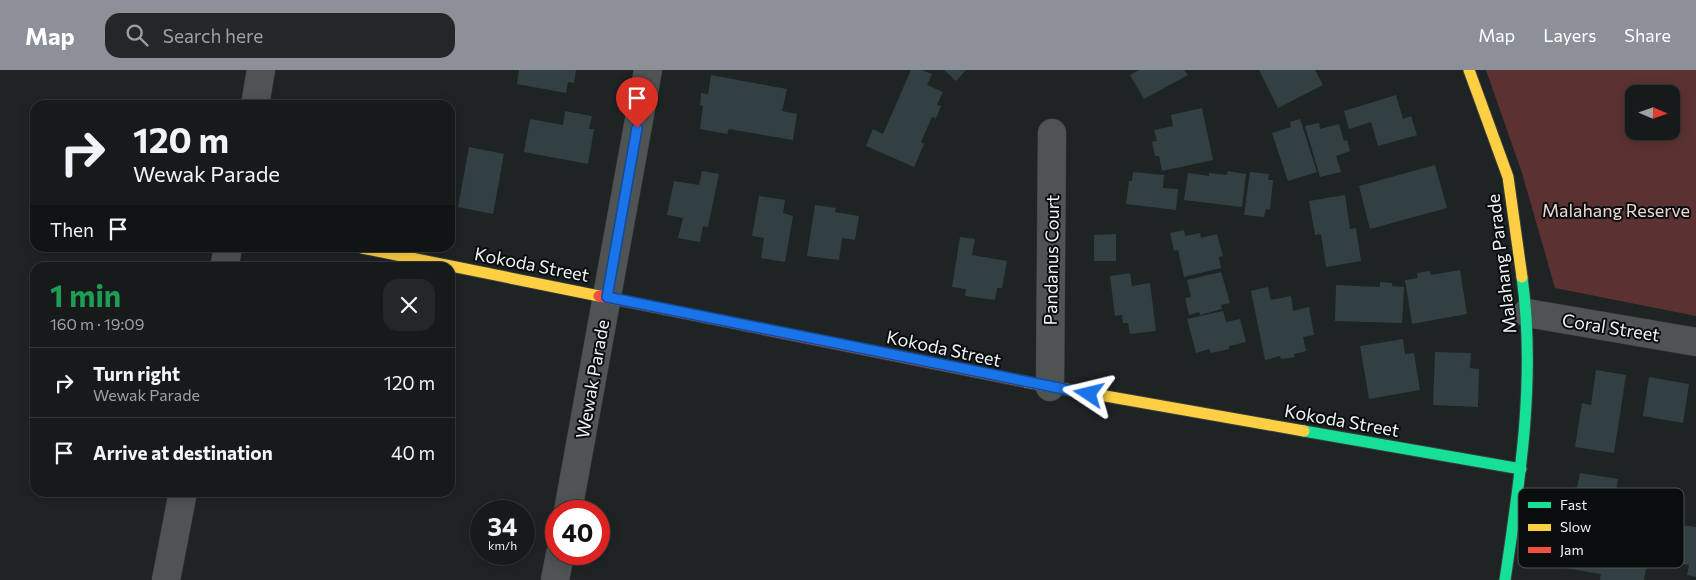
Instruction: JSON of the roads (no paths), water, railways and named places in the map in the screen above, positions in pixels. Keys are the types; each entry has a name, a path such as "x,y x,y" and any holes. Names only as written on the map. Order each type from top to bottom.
{"street":[{"path":"256,100 261,70"},
{"name":"Wewak Parade","path":"570,500 648,70"},
{"name":"Malahang Parade","path":"1469,70 1508,177 1527,314 1528,388 1518,488"},
{"name":"Pandanus Court","path":"1050,387 1052,132"},
{"name":"Kokoda Street","path":"382,252 432,262"},
{"name":"Kokoda Street","path":"455,267 1050,387 1521,470"},
{"name":"Coral Street","path":"1527,314 1696,342"},
{"name":"Malahang Parade","path":"1505,580 1518,491"},
{"path":"166,580 182,497"},
{"path":"555,580 558,565"}],"park label":[{"name":"Malahang Reserve","path":"1616,210"}]}
